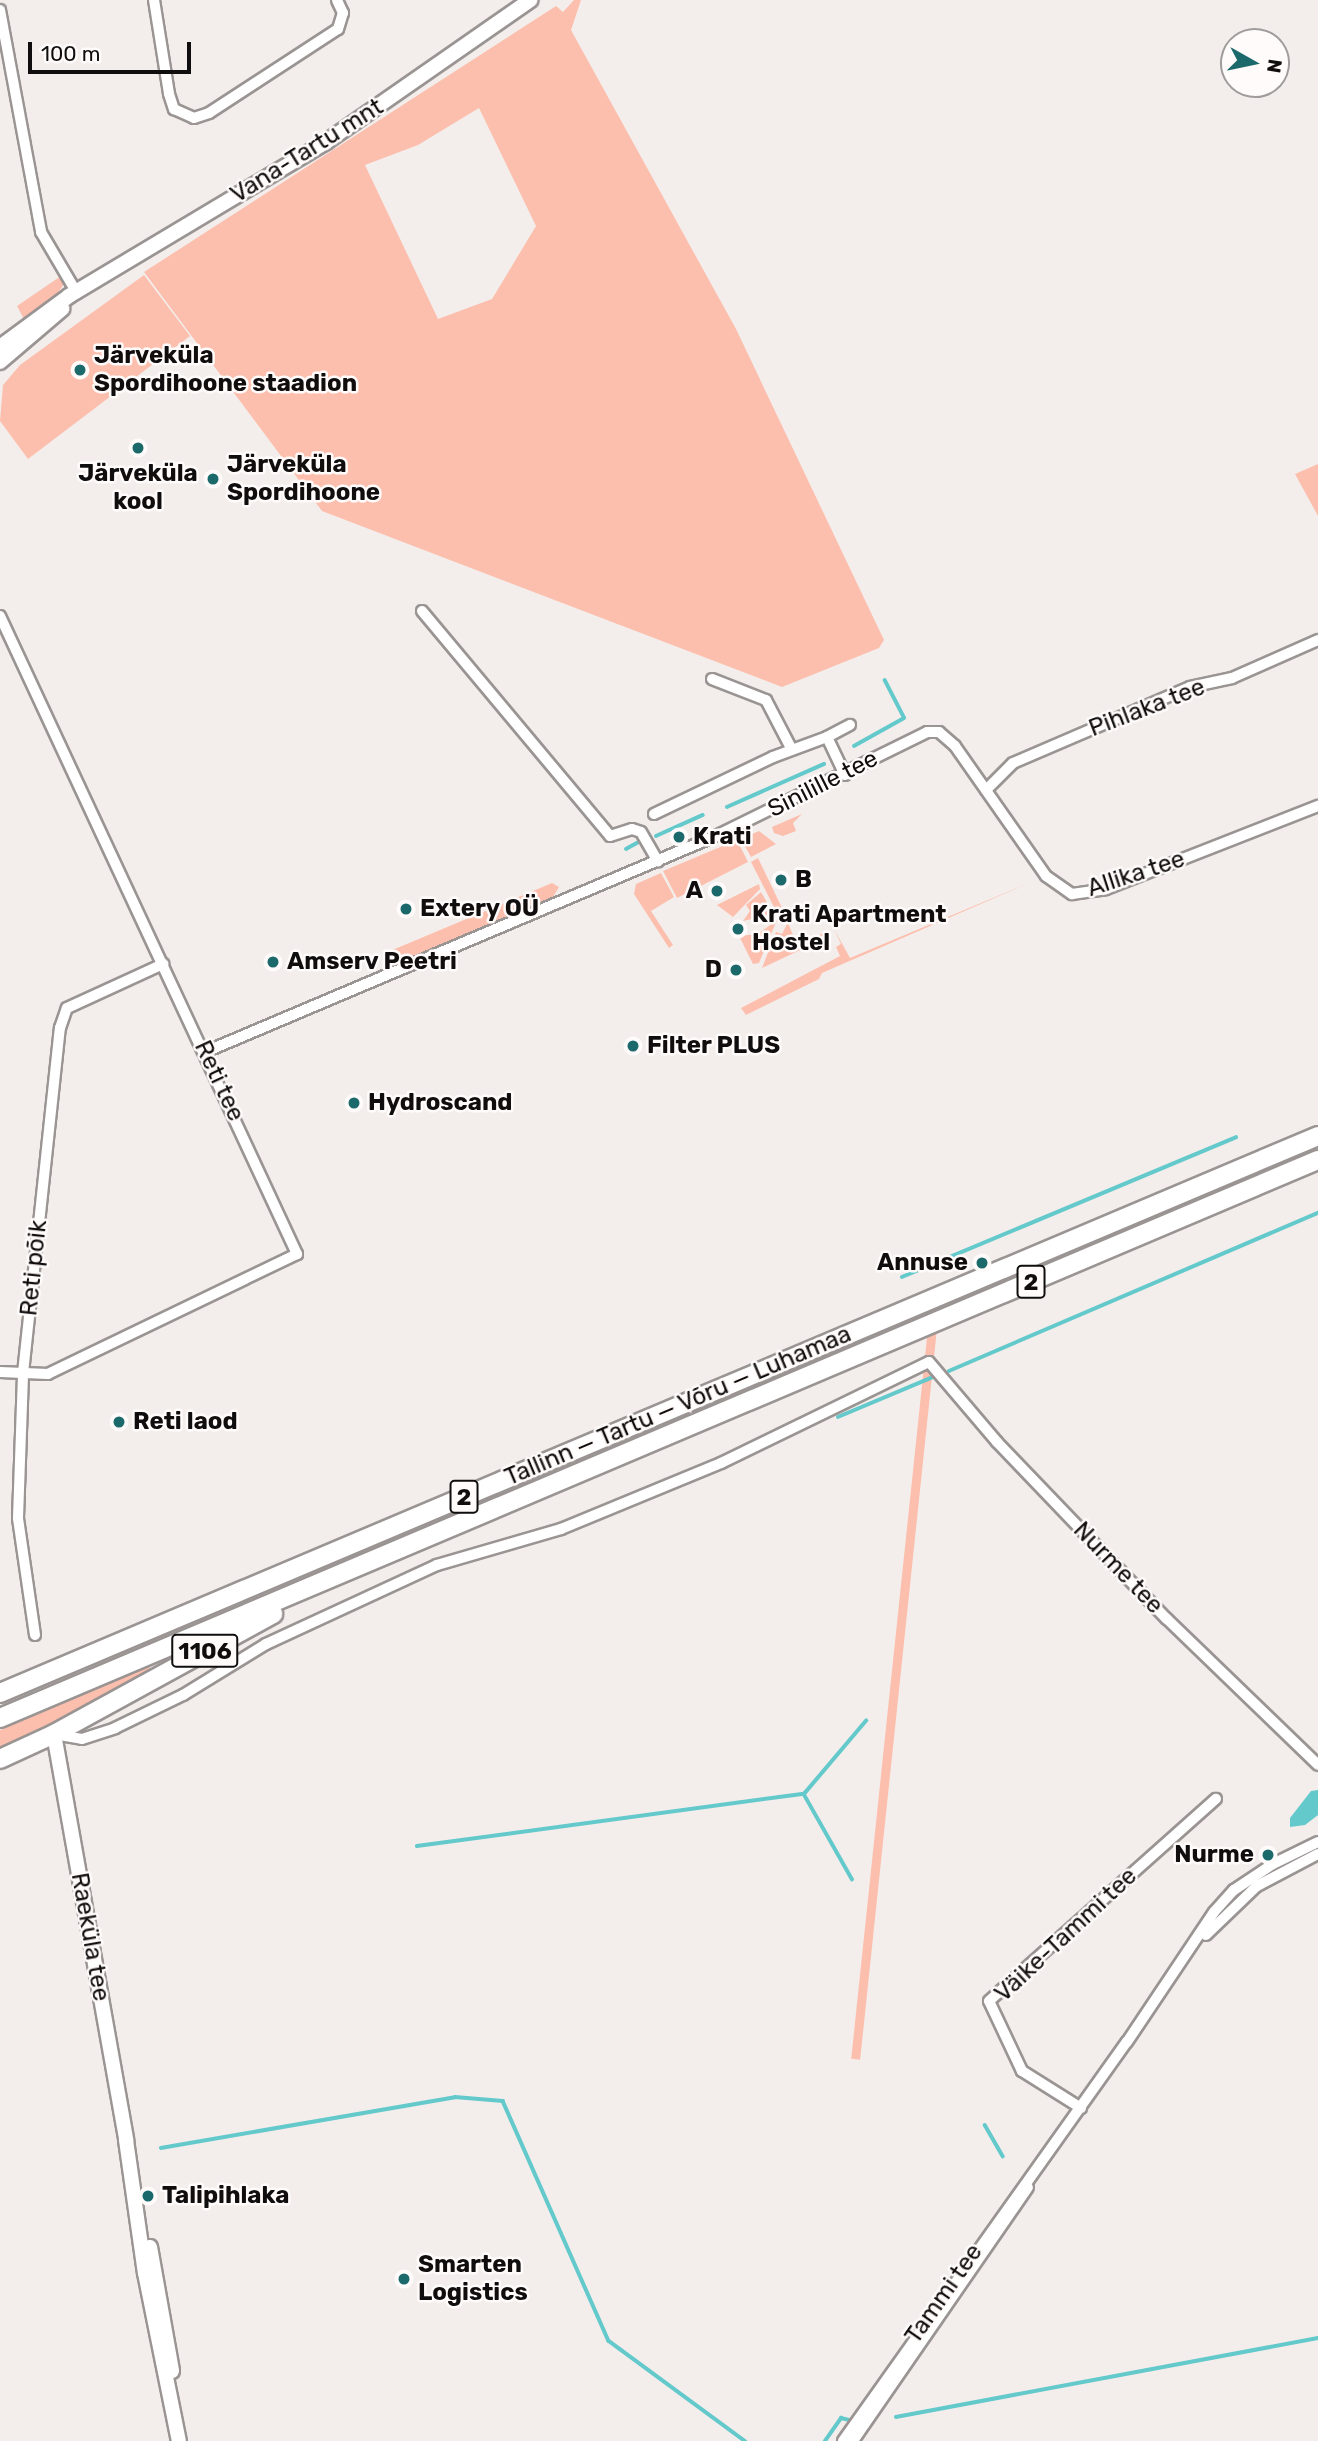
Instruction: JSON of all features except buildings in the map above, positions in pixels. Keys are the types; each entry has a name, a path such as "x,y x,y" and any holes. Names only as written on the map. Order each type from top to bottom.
{"highway":[{"name":"Tallinn — Tartu — Võru — Luhamaa","path":"0,1693 1318,1136"},
{"name":"Tallinn — Tartu — Võru — Luhamaa","path":"0,1718 1318,1160"},
{"name":"1106","path":"0,1759 54,1734 264,1618 330,1589 355,1569"}],"street":[{"path":"154,0 174,110 194,118 209,113 338,29 343,13 337,0"},
{"name":"Vana-Tartu mnt","path":"0,347 25,325 326,142 530,0"},
{"path":"0,10 5,63 41,232 78,293"},
{"name":"Vana-Tartu mnt","path":"0,362 78,293"},
{"path":"422,611 610,836 632,830 641,832 658,861"},
{"name":"Reti tee","path":"0,615 298,1254 48,1374 0,1372"},
{"name":"Pihlaka tee","path":"985,790 1013,763 1190,687 1232,678 1318,640"},
{"path":"712,679 766,700 792,750"},
{"path":"654,814 850,725"},
{"name":"Sinilille tee","path":"205,1052 658,861 845,775 914,737 939,732"},
{"name":"Allika tee","path":"939,732 955,746 1046,876 1064,890 1083,894 1318,806"},
{"path":"827,737 845,775"},
{"name":"Reti põik","path":"34,1635 18,1518 23,1373 60,1028 67,1008 163,964"},
{"name":"Nurme tee","path":"54,1734 82,1739 116,1728 183,1695 266,1644 437,1565 561,1530 721,1463 929,1362 997,1442 1167,1619 1318,1765"},
{"name":"Raeküla tee","path":"54,1734 126,2140 163,2304 179,2441"},
{"name":"Väike-Tammi tee","path":"1081,2108 1022,2071 989,2001 1216,1799"},
{"name":"Tammi tee","path":"853,2441 1214,1912 1234,1890 1273,1864 1318,1842"},
{"name":"Tammi tee","path":"1189,1952 1248,1894 1318,1854"},
{"name":"Tammi tee","path":"843,2441 1008,2203 1050,2151"}],"shaded area":[{"path":"574,0 581,0 571,30 736,329 884,640 879,648 782,687 322,511 144,272 556,6 563,12","holes":["479,108 536,226 492,299 438,319 365,165 418,145"]},
{"name":"Järveküla Spordihoone staadion","path":"144,275 190,336 28,459 0,421 3,385 20,365"},
{"path":"61,276 64,284 55,297 24,319 17,306"},
{"path":"1318,464 1318,516 1295,474"},
{"path":"802,814 793,823 796,831 783,836 774,833 772,827"},
{"path":"759,831 776,844 751,857 741,839"},
{"path":"737,840 748,862 677,898 663,871"},
{"path":"777,847 758,858 782,908 776,911 751,862"},
{"path":"661,873 674,897 651,911 673,945 669,948 634,894 636,884"},
{"path":"552,883 559,887 553,897 400,962 389,959 390,951"},
{"path":"1029,883 822,973 819,979 746,1015 741,1008 840,956 836,947 841,944 834,929 850,958"},
{"path":"759,884 760,889 733,917 717,905"},
{"path":"761,892 774,914 743,921 750,911 746,905"},
{"path":"786,918 797,945 828,931 830,936 762,968 776,932 782,934 787,924 780,921"},
{"path":"777,920 759,963 753,964 739,936 758,934"},
{"path":"930,1309 939,1310 860,2060 851,2059"},
{"path":"149,1666 152,1672 88,1709 0,1750 0,1730"}],"water":[{"path":"1318,1790 1318,1815 1305,1825 1290,1827 1290,1818 1311,1791"}],"waterway":[{"path":"854,746 904,718 885,681"},
{"path":"727,807 824,764"},
{"path":"656,836 703,815"},
{"path":"626,849 637,843"},
{"path":"902,1277 1236,1137"},
{"path":"949,1371 1318,1213"},
{"path":"838,1417 931,1378"},
{"path":"417,1846 804,1794 866,1721"},
{"path":"804,1794 852,1879"},
{"path":"161,2148 455,2097 503,2101 609,2341 745,2441"},
{"path":"985,2125 1003,2156"},
{"path":"896,2417 1318,2338"},
{"path":"825,2441 841,2418 850,2420"}],"place":[{"name":"Järveküla Spordihoone staadion","path":"80,370"},
{"name":"Järveküla kool","path":"138,448"},
{"name":"Järveküla Spordihoone","path":"213,479"},
{"name":"Krati","path":"679,837"},
{"name":"B","path":"781,880"},
{"name":"A","path":"717,891"},
{"name":"Extery OÜ","path":"406,909"},
{"name":"Krati Apartment Hostel","path":"738,929"},
{"name":"Amserv Peetri","path":"273,962"},
{"name":"D","path":"736,970"},
{"name":"Filter PLUS","path":"633,1046"},
{"name":"Hydroscand","path":"354,1103"},
{"name":"Annuse","path":"982,1263"},
{"name":"Reti laod","path":"119,1422"},
{"name":"Nurme","path":"1268,1855"},
{"name":"Talipihlaka","path":"148,2196"},
{"name":"Smarten Logistics","path":"404,2279"}]}
